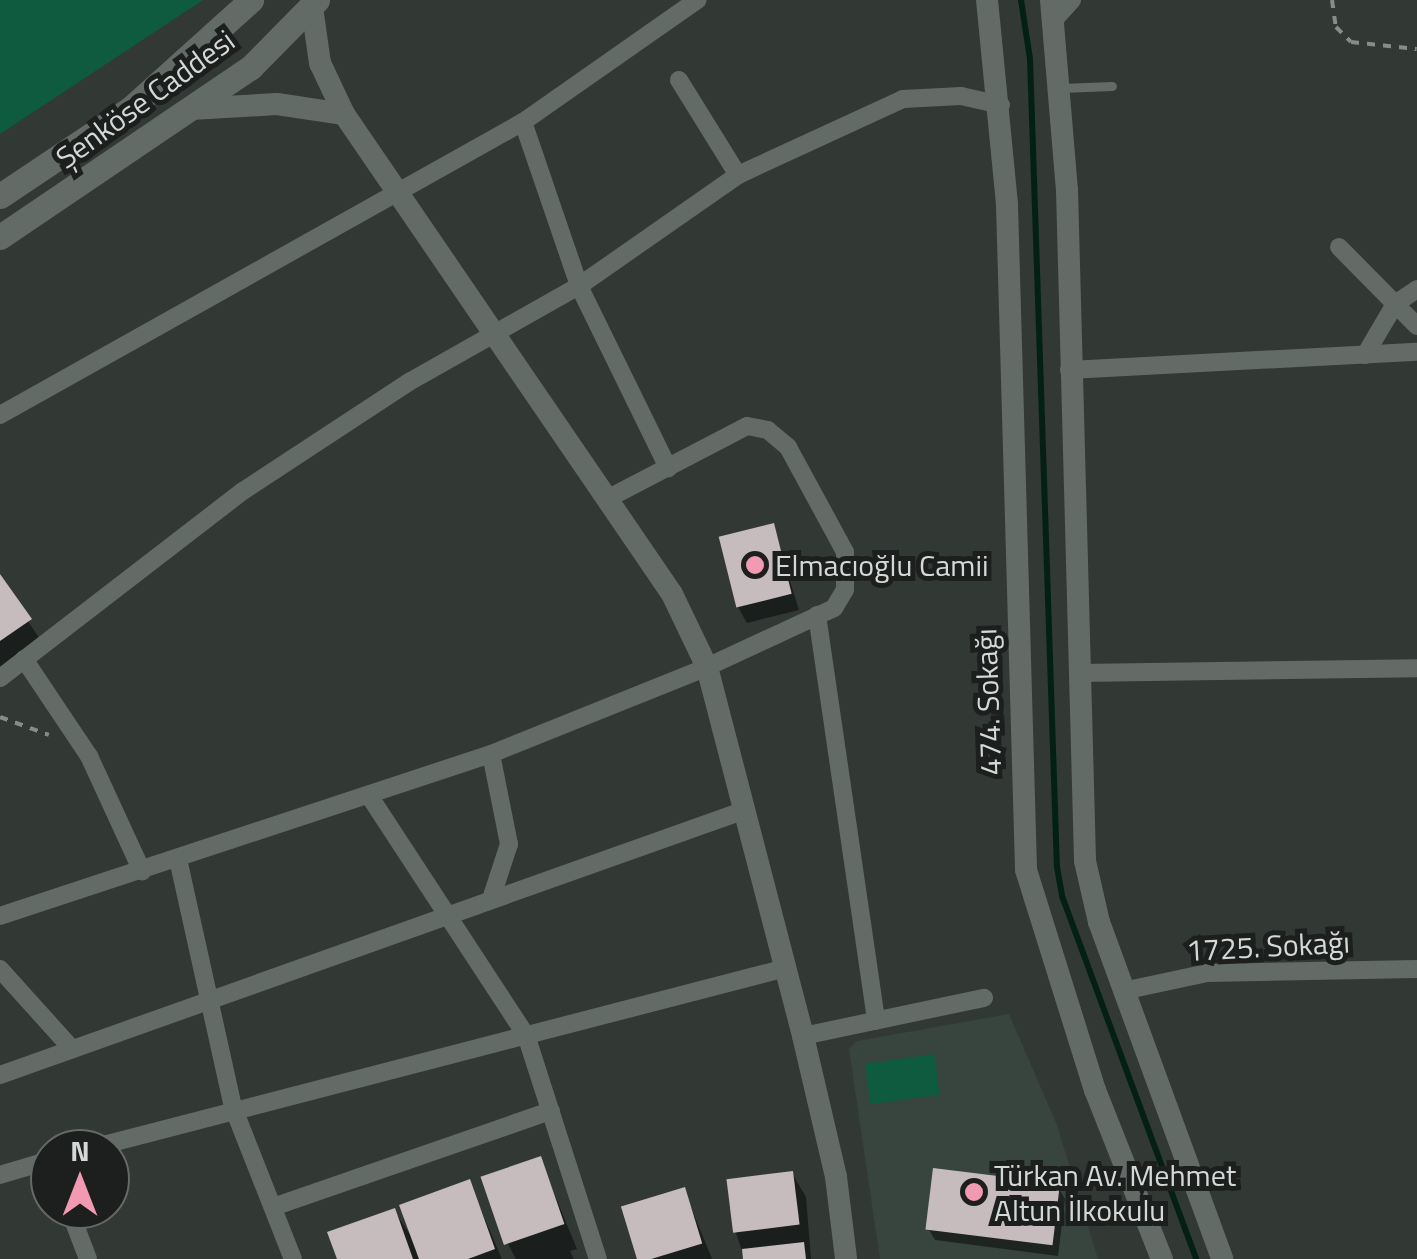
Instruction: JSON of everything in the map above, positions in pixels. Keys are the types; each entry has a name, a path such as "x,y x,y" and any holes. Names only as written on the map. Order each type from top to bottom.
{"main road":[{"name":"Şenköse Caddesi","path":"0,196 130,109 252,0"},
{"name":"Şenköse Caddesi","path":"0,236 250,67 314,4"}],"street":[{"path":"0,415 523,122 698,0"},
{"name":"474. Sokağı","path":"988,0 1001,105 1026,870 1095,1090 1162,1259"},
{"path":"1072,0 1053,10 1061,88 1085,860 1124,991 1222,1259"},
{"path":"314,4 320,63 344,114 400,190 672,594 706,668 786,968 836,1177 846,1259"},
{"path":"679,80 738,175"},
{"path":"0,678 244,490 494,332 579,286 738,175 903,99 961,96 1001,105"},
{"path":"191,109 278,104 344,114"},
{"path":"523,122 579,286 668,468"},
{"path":"1339,247 1417,326"},
{"path":"1364,355 1395,304 1417,289"},
{"path":"1070,370 1417,352"},
{"path":"0,916 491,754 706,668 817,616 840,599 848,561 783,440 747,426 607,499"},
{"path":"817,616 876,1021"},
{"path":"24,659 88,756 142,871"},
{"path":"1078,673 1417,668"},
{"path":"491,754 509,844 492,896"},
{"path":"370,797 449,911 526,1035 598,1259"},
{"path":"0,1075 449,911 745,810"},
{"path":"178,860 233,1107 293,1259"},
{"path":"130,1137 233,1107 786,968"},
{"name":"1725. Sokağı","path":"1124,991 1207,974 1417,968"},
{"path":"0,969 72,1049"},
{"path":"802,1036 984,998"},
{"path":"273,1207 551,1111"},
{"path":"0,1175 30,1166"},
{"path":"77,1229 88,1259"}],"lane":[{"path":"1061,88 1112,86"}],"path":[{"path":"1332,0 1336,27 1351,42 1417,49"},
{"path":"0,717 88,756"}],"shaded area":[{"name":"Türkan Av. Mehmet Altun İlkokulu","path":"1009,1014 1057,1125 1098,1259 880,1259 849,1049 857,1041"}],"green space":[{"path":"0,0 203,0 0,134"},
{"path":"934,1054 940,1095 870,1104 865,1064"}],"building":[{"name":"Elmacıoğlu Camii","path":"774,523 792,594 736,608 719,537"},
{"path":"0,574 32,619 0,641"},
{"path":"541,1156 564,1224 504,1245 480,1177"},
{"path":"933,1168 1060,1184 1052,1245 925,1230"},
{"path":"793,1171 800,1225 733,1233 726,1179"},
{"path":"470,1179 495,1249 468,1259 419,1259 399,1205"},
{"path":"685,1187 702,1243 651,1259 637,1259 621,1207"},
{"path":"395,1208 413,1259 337,1259 327,1232"},
{"path":"804,1242 806,1259 743,1259 742,1249"}],"waterway":[{"path":"1021,0 1030,59 1057,867 1062,896 1196,1259"}],"place":[{"name":"Elmacıoğlu Camii","path":"755,565"},
{"name":"Türkan Av. Mehmet Altun İlkokulu","path":"974,1192"}]}
